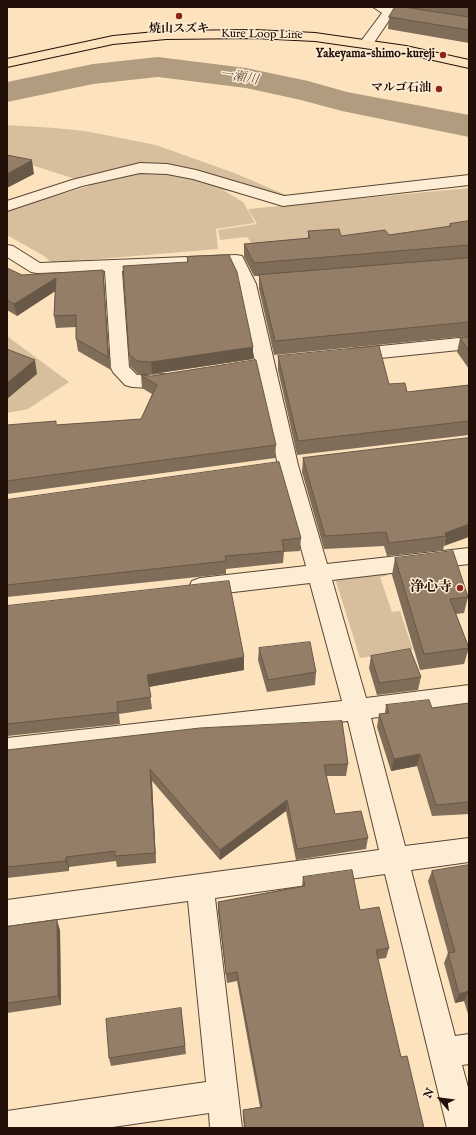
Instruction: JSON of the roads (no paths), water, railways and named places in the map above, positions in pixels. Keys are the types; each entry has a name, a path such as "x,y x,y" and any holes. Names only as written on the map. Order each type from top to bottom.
{"main road":[{"name":"Kure Loop Line","path":"7,63 113,40 166,35 262,34 315,37 366,44 406,50 469,64"}],"street":[{"path":"444,20 451,7"},
{"path":"366,44 384,9 469,24"},
{"path":"7,206 77,183 140,168 167,169 196,175 283,201 469,180"},
{"path":"7,190 32,198"},
{"path":"7,250 37,268 236,260 255,283 265,364 288,465 357,710 396,861 457,1050 463,1128"},
{"path":"113,266 120,368 132,381 152,382 190,376"},
{"path":"336,357 469,344"},
{"path":"178,589 469,556"},
{"path":"7,749 357,710 469,695"},
{"path":"7,913 469,850"},
{"path":"200,887 226,1128"},
{"path":"7,1127 223,1095"}],"waterway":[{"name":"一瀬川","path":"7,92 93,74 158,67 246,78 308,91 342,101 469,126"}],"place":[{"name":"焼山スズキ","path":"179,16"},
{"name":"Yakeyama-shimo-kureji","path":"443,55"},
{"name":"マルゴ石油","path":"439,89"},
{"name":"浄心寺","path":"460,588"}]}
